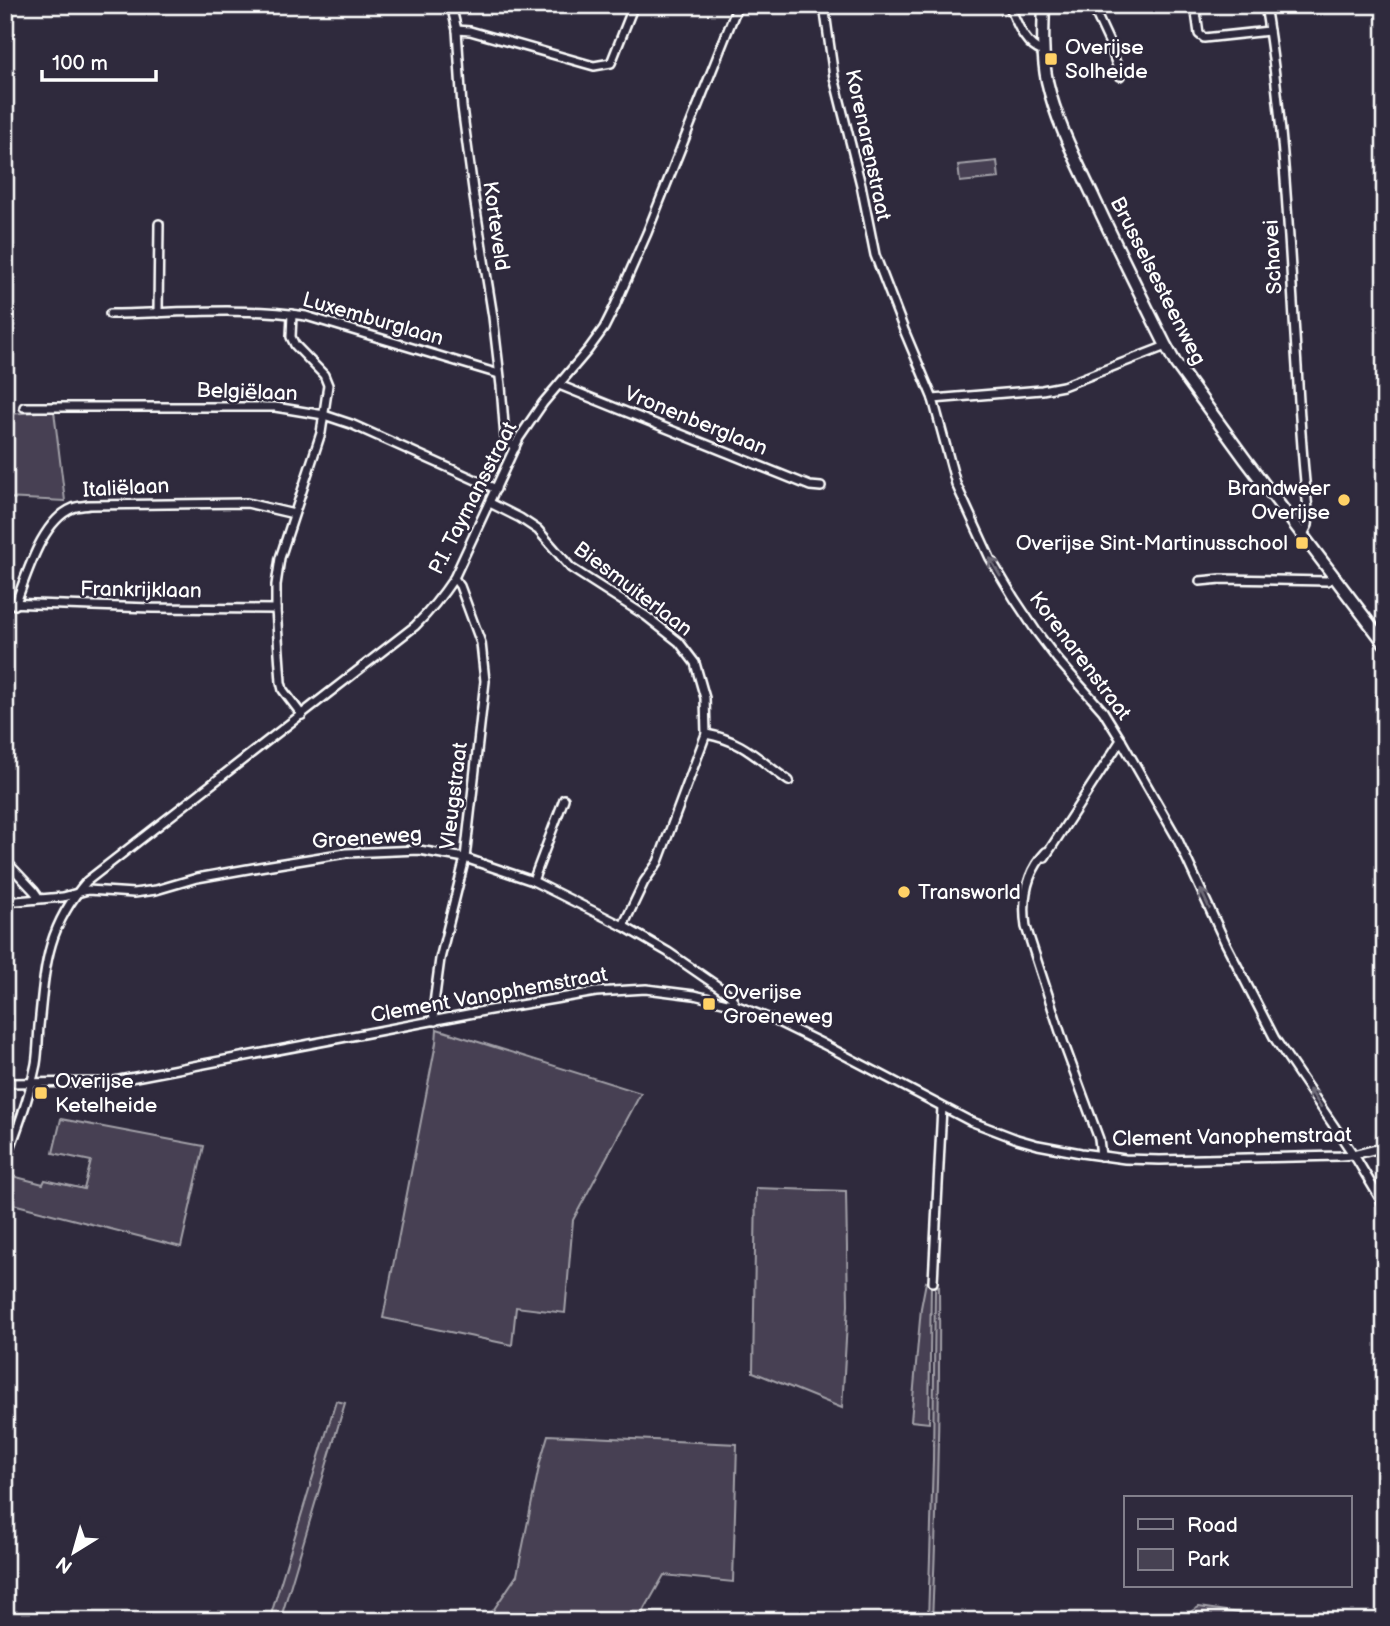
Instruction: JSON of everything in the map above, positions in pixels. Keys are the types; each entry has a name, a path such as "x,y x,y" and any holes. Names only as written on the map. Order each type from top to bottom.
{"main road":[{"name":"Brusselsesteenweg","path":"1044,5 1043,52 1047,78 1067,141 1175,364 1385,644"}],"street":[{"name":"Korteveld","path":"451,5 457,30 464,120 477,222 493,317 505,438 515,448"},
{"path":"457,30 470,31 594,66 605,65 611,64 634,5"},
{"name":"P.I. Taymansstraat","path":"5,1162 36,1063 44,969 61,916 87,881 302,715 415,626 430,611 454,578 519,438 604,328 647,233 738,5"},
{"name":"Korenarenstraat","path":"824,5 834,77 875,255 933,399 956,484 990,558 1036,631 1103,711 1122,740 1177,838 1225,942 1275,1039 1385,1207"},
{"path":"1009,5 1026,39 1034,48 1043,52"},
{"path":"1092,5 1110,44 1120,76"},
{"path":"1195,5 1199,34 1204,38 1269,31"},
{"name":"Schavei","path":"1265,5 1286,184 1309,516 1303,535"},
{"path":"158,313 159,224"},
{"name":"Luxemburglaan","path":"110,314 232,312 306,316 499,374"},
{"path":"292,314 291,337 295,345 324,375 328,385 321,433 280,558 276,585 281,682 283,690 302,715"},
{"path":"933,399 1063,386 1166,346"},
{"name":"Vronenberglaan","path":"559,385 810,486 821,487"},
{"name":"Belgiëlaan","path":"23,407 275,407 324,415 391,441 496,489"},
{"name":"Italiëlaan","path":"15,605 42,539 60,515 74,508 89,505 247,503 294,514"},
{"name":"Biesmuiterlaan","path":"490,503 538,530 571,568 679,642 695,663 705,698 706,734 658,862 623,926"},
{"path":"1293,523 1304,515 1308,508"},
{"path":"1200,581 1327,581 1335,577"},
{"name":"Vleugstraat","path":"435,1021 433,1013 442,948 465,858 485,681 481,643 464,595 454,578"},
{"name":"Frankrijklaan","path":"5,603 276,609"},
{"path":"706,734 740,745 789,781"},
{"path":"1101,1156 1099,1139 1026,927 1023,907 1028,883 1046,852 1122,740"},
{"path":"533,881 564,799"},
{"name":"Groeneweg","path":"5,902 63,897 89,890 134,893 156,890 197,878 346,853 419,849 465,858 533,881 668,952 726,992 735,1005"},
{"path":"5,860 39,898"},
{"name":"Clement Vanophemstraat","path":"5,1083 88,1083 129,1079 596,992 646,989 694,995 735,1005 823,1044 970,1121 1017,1139 1061,1150 1160,1160 1353,1155 1385,1147"},
{"path":"933,1282 942,1107"}],"green space":[{"path":"997,161 999,178 960,182 958,165"},
{"path":"5,388 9,397 8,414 54,411 65,501 5,498"},
{"path":"437,1029 641,1093 573,1220 565,1313 516,1307 512,1345 383,1318"},
{"path":"61,1119 204,1146 181,1247 5,1202 5,1174 43,1184 45,1180 84,1189 91,1161 53,1153"},
{"path":"756,1188 846,1191 848,1305 842,1408 753,1372"},
{"path":"926,1282 931,1284 929,1423 911,1421 921,1308"},
{"path":"939,1286 935,1538 932,1621 928,1621 935,1287"},
{"path":"336,1401 345,1403 280,1621 269,1621"},
{"path":"548,1435 737,1444 733,1582 664,1575 638,1621 486,1621 517,1575"},
{"path":"1199,1607 1272,1618 1276,1621 1185,1621 1188,1614"}],"place":[{"name":"Overijse Solheide","path":"1051,59"},
{"name":"Brandweer Overijse","path":"1344,500"},
{"name":"Overijse Sint-Martinusschool","path":"1302,543"},
{"name":"Transworld","path":"904,892"},
{"name":"Overijse Groeneweg","path":"709,1004"},
{"name":"Overijse Ketelheide","path":"41,1093"}]}
